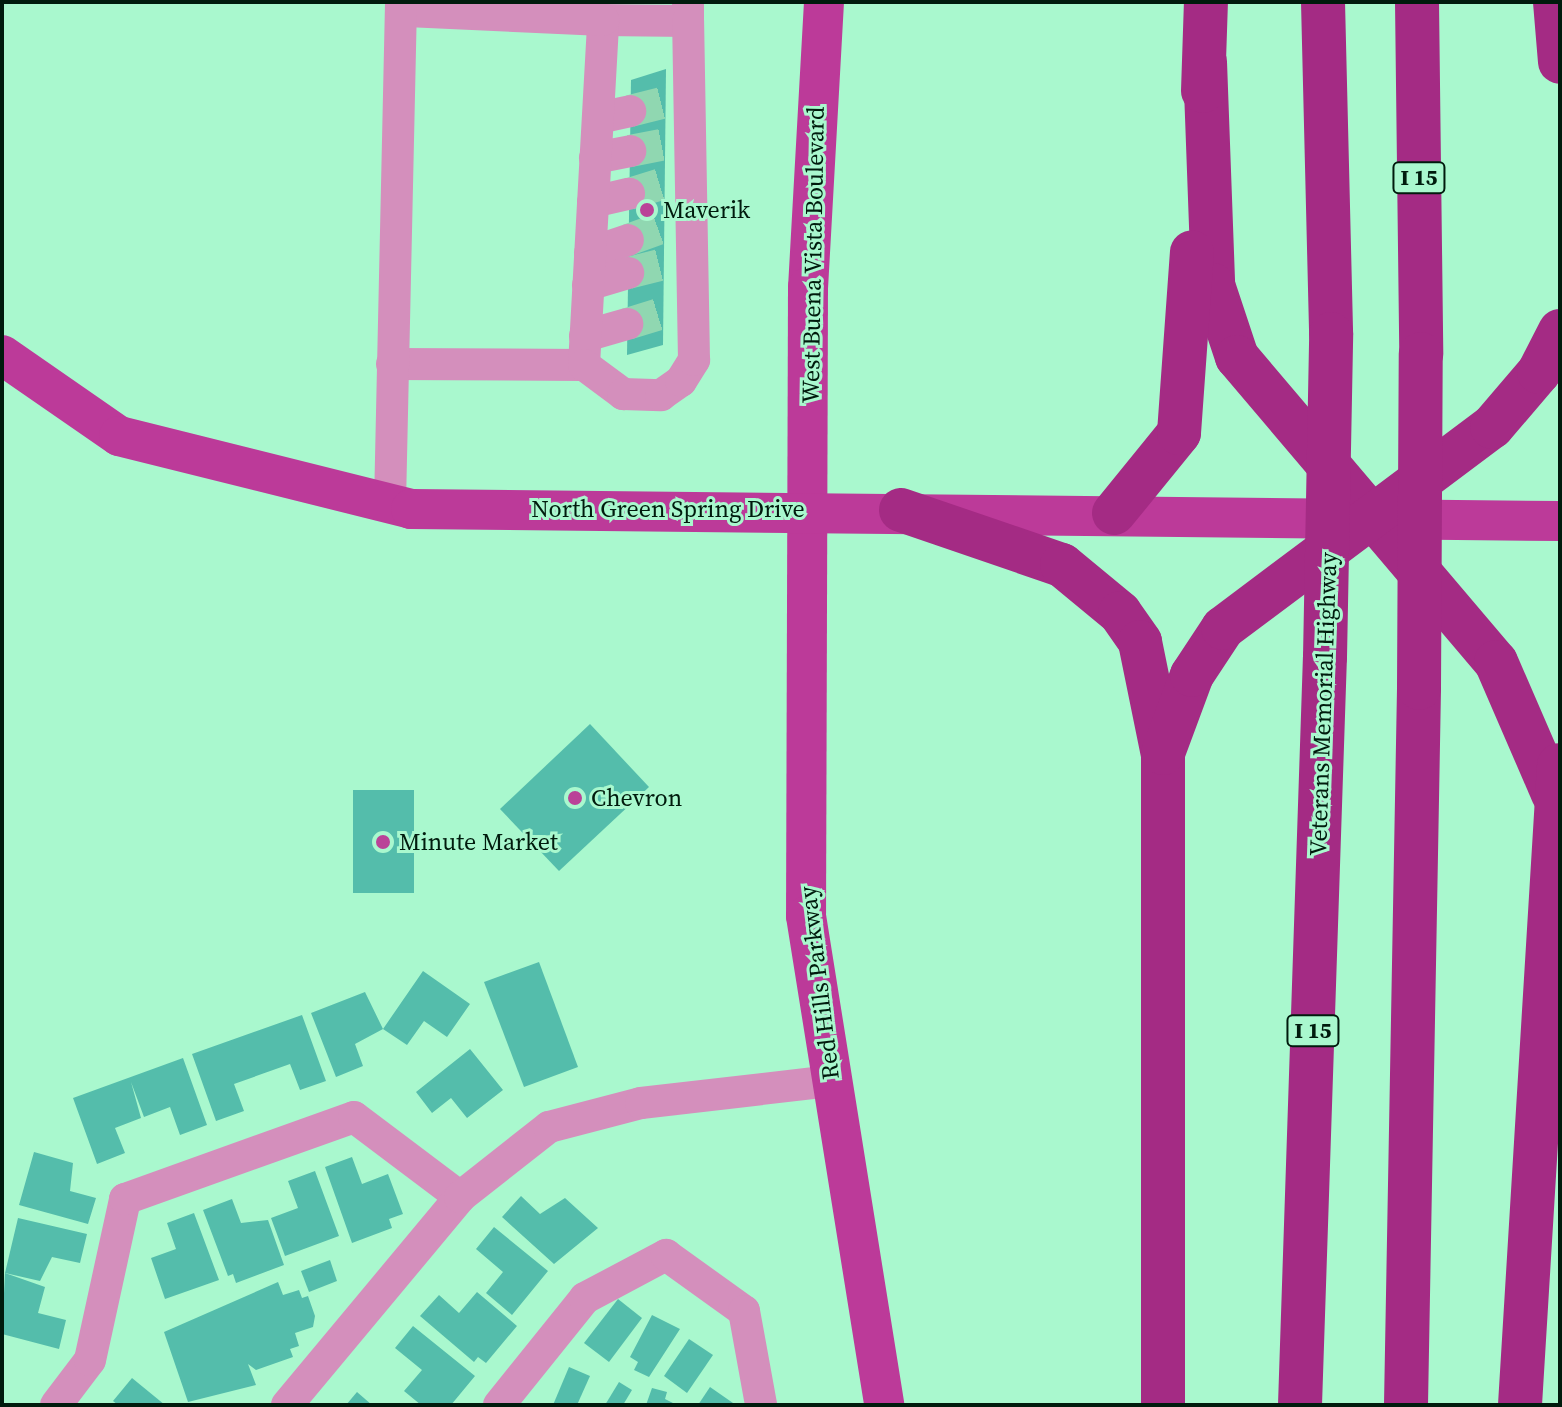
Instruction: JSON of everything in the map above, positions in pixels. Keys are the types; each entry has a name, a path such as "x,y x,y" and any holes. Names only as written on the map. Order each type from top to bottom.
{"highway":[{"path":"1206,2 1205,62 1213,285 1220,320 1237,357 1369,517 1496,662 1557,777 1520,1405"},
{"name":"Veterans Memorial Highway","path":"1300,1405 1325,657 1331,334 1323,2"},
{"name":"I 15","path":"1406,1405 1419,688 1421,354 1417,2"},
{"path":"1555,2 1560,62"},
{"path":"1114,513 1179,433 1205,62"},
{"path":"1163,755 1192,675 1223,628 1492,427 1539,372 1560,331"},
{"path":"901,510 1062,565 1120,613 1140,642 1163,755 1163,1405"}],"main road":[{"name":"West Buena Vista Boulevard","path":"810,509 808,287 824,2"},
{"name":"North Green Spring Drive","path":"2,355 119,436 390,504 1560,521"},
{"name":"Red Hills Parkway","path":"810,509 806,916 884,1405"}],"street":[{"path":"390,504 401,6 603,20 688,12 677,100 678,307 694,360 681,381 661,395 623,394 585,351 603,20"},
{"path":"598,118 630,111"},
{"path":"595,158 630,151"},
{"path":"593,202 629,194"},
{"path":"590,253 628,240"},
{"path":"588,285 628,273"},
{"path":"392,364 585,351 627,324"},
{"path":"287,1405 460,1197 549,1127 641,1103 830,1081"},
{"path":"56,1405 90,1360 125,1199 354,1117 460,1197"},
{"path":"499,1405 585,1298 666,1255 744,1311 761,1405"}],"building":[{"name":"Maverik","path":"666,69 663,345 627,355 631,80"},
{"name":"Chevron","path":"590,724 649,787 559,871 500,809"},
{"name":"Minute Market","path":"353,790 414,790 414,893 353,893"},
{"path":"539,962 578,1067 524,1087 484,982"},
{"path":"423,971 470,1004 447,1037 424,1021 407,1045 383,1029"},
{"path":"365,992 383,1029 355,1044 363,1066 336,1077 311,1013"},
{"path":"302,1015 326,1081 300,1090 290,1064 234,1084 244,1111 216,1121 192,1054"},
{"path":"470,1049 503,1090 467,1118 451,1098 432,1113 416,1092"},
{"path":"183,1058 207,1125 180,1135 170,1107 144,1117 131,1082 141,1118 115,1128 125,1153 97,1164 73,1098"},
{"path":"34,1152 73,1163 70,1191 96,1198 88,1224 19,1205"},
{"path":"352,1157 362,1184 388,1174 403,1214 389,1219 392,1228 352,1243 325,1167"},
{"path":"315,1171 339,1236 285,1256 271,1218 298,1208 288,1181"},
{"path":"521,1196 540,1214 565,1198 598,1228 554,1264 502,1217"},
{"path":"232,1199 241,1223 268,1220 284,1265 236,1283 233,1274 228,1276 203,1210"},
{"path":"194,1213 219,1280 165,1299 151,1258 176,1249 167,1223"},
{"path":"18,1218 87,1234 80,1263 52,1257 40,1281 5,1273"},
{"path":"494,1227 548,1271 512,1315 486,1293 503,1272 476,1249"},
{"path":"330,1260 337,1281 309,1292 301,1271"},
{"path":"5,1273 45,1287 38,1313 66,1320 59,1349 2,1334"},
{"path":"278,1282 283,1295 299,1290 302,1298 308,1296 315,1316 313,1327 295,1333 299,1346 290,1349 293,1357 256,1370 248,1364 256,1385 188,1402 164,1332"},
{"path":"477,1292 517,1326 486,1363 478,1357 474,1362 420,1316 439,1295 459,1313"},
{"path":"618,1299 642,1318 609,1362 584,1343"},
{"path":"652,1315 680,1329 649,1377 634,1370 638,1362 630,1357"},
{"path":"413,1326 475,1376 451,1405 421,1405 404,1391 422,1370 395,1348"},
{"path":"689,1339 713,1355 687,1393 664,1376"},
{"path":"569,1367 590,1376 577,1405 553,1405"},
{"path":"132,1378 165,1405 118,1405 113,1401"},
{"path":"619,1382 632,1390 623,1405 605,1405"},
{"path":"710,1387 733,1403 732,1405 698,1405"},
{"path":"652,1388 667,1392 665,1399 677,1405 646,1405"},
{"path":"357,1392 372,1405 346,1405"}],"tunnel":[{"path":"630,111 666,102"},
{"path":"630,151 665,144"},
{"path":"629,194 665,183"},
{"path":"628,240 664,227"},
{"path":"628,273 664,264"},
{"path":"627,324 663,313"}],"place":[{"name":"Maverik","path":"647,210"},
{"name":"Chevron","path":"575,798"},
{"name":"Minute Market","path":"383,842"}]}
